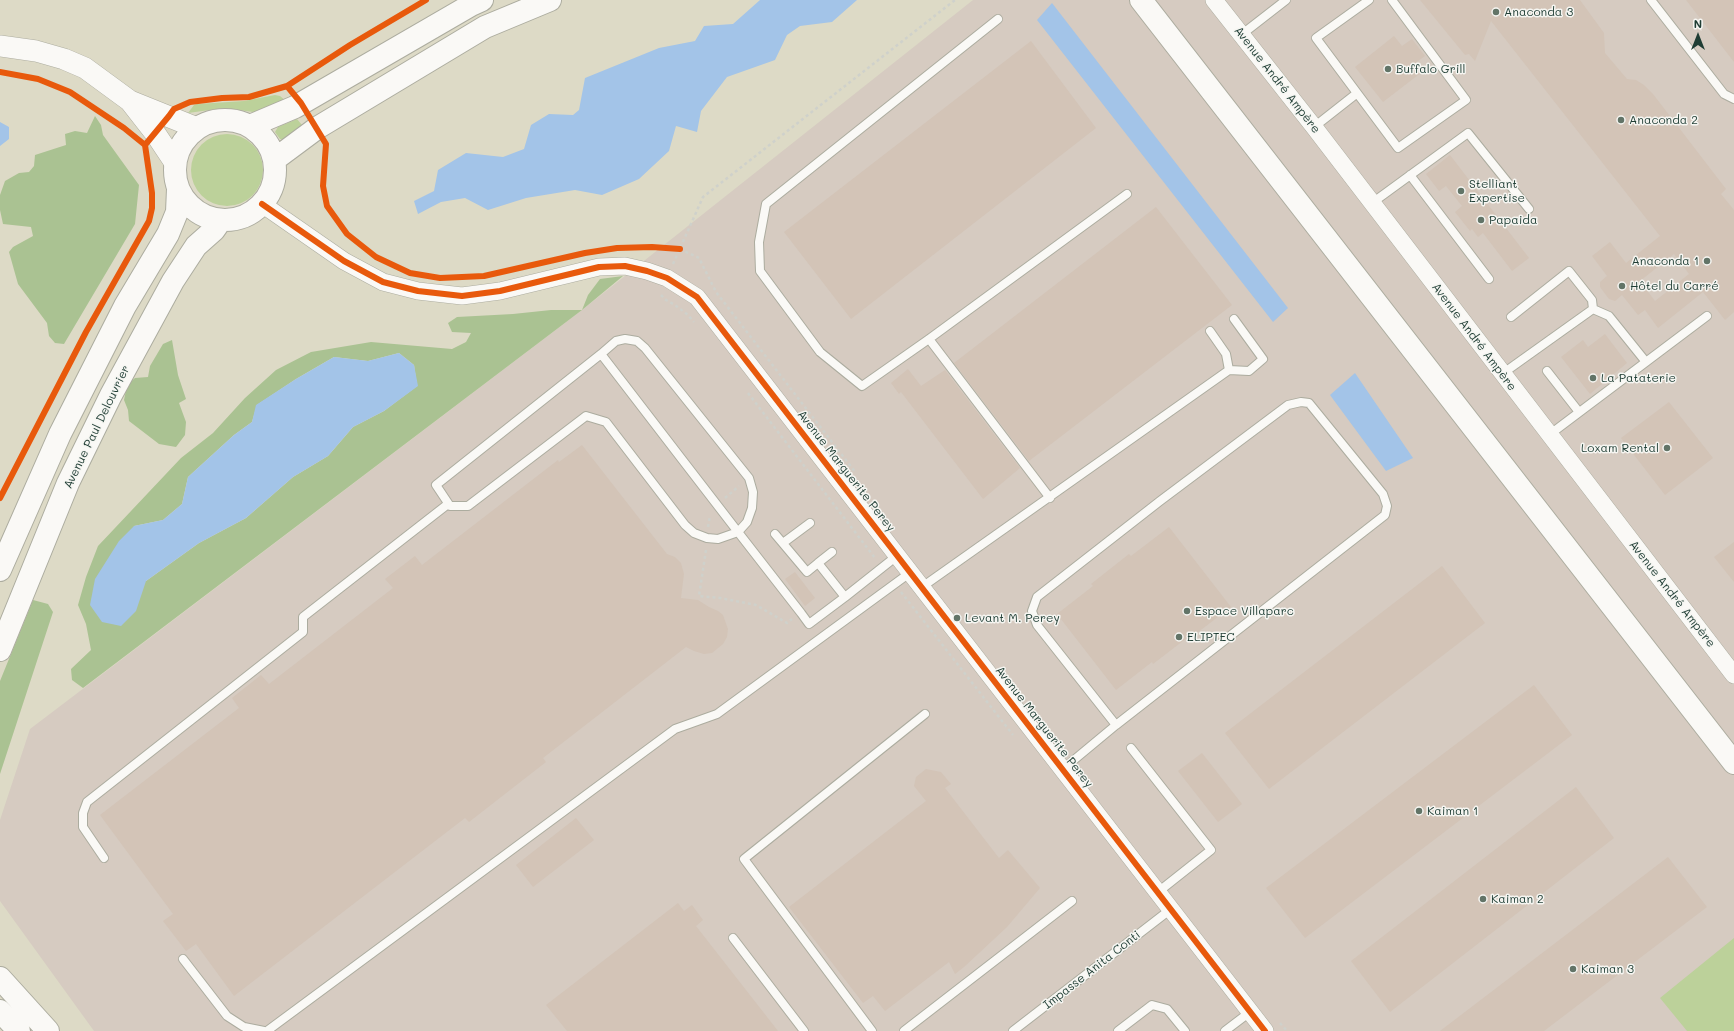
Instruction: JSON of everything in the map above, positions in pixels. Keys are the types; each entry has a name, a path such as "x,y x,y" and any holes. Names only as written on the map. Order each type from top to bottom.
{"main road":[{"path":"250,126 296,107 482,0"},
{"path":"274,160 317,128 485,27 550,0"},
{"path":"1141,0 1734,763"},
{"path":"0,570 60,434 125,306 168,234 177,212 178,188 175,176 175,163 182,143 197,128 214,121 232,120 250,126 266,141 274,160 275,176 271,191 262,204 250,213 236,219 221,220 203,215 188,204 178,188"},
{"name":"Avenue Paul Delouvrier","path":"0,650 68,483 111,395 173,281 196,246 214,230 221,220"},
{"path":"0,978 48,1031"},
{"path":"0,1011 19,1031"}],"street":[{"name":"Avenue André Ampère","path":"1214,0 1314,127 1734,675"},
{"path":"0,46 36,52 64,59 85,68 130,101 197,128"},
{"path":"130,101 155,133 175,163"},
{"name":"Avenue Marguerite Perey","path":"262,204 344,261 383,282 418,291 462,296 500,291 599,267 625,266 647,271 667,278 697,297 1265,1031"}],"lane":[{"path":"1241,35 1284,0"},
{"path":"1370,0 1316,38 1356,94 1398,148 1466,100 1392,0"},
{"path":"1651,0 1724,94 1734,99"},
{"path":"998,19 766,204 759,242 760,271 820,352 862,386 929,339 1126,194"},
{"path":"1314,127 1356,94"},
{"path":"1372,204 1468,133 1528,209"},
{"path":"1410,175 1489,279"},
{"path":"1511,316 1569,271 1592,300 1593,309"},
{"path":"1502,374 1593,309"},
{"path":"1593,309 1609,316 1646,362"},
{"path":"1549,435 1707,316"},
{"path":"922,587 1050,498 1229,370 1249,371 1263,359 1234,319"},
{"path":"1210,331 1226,354 1229,370"},
{"path":"625,339 637,341 645,348 749,478 753,492 752,508 746,522 738,532 718,539 707,538 694,533 685,526 606,422 586,416 468,506 450,506 448,504 436,485 601,354 616,341 625,339"},
{"path":"929,339 1050,498"},
{"path":"601,354 809,624 898,555"},
{"path":"1547,371 1579,412"},
{"path":"1063,769 1116,725 1385,515 1387,506 1383,494 1309,403 1301,402 1288,405 1160,501 1036,597 1032,611 1036,625 1116,725"},
{"path":"104,858 83,827 83,813 87,802 303,632 302,617 448,504"},
{"path":"783,543 810,523"},
{"path":"775,534 807,572 832,552"},
{"path":"818,563 845,597"},
{"path":"267,1031 675,729 717,714 911,572"},
{"path":"872,1031 744,859 925,714"},
{"path":"1131,748 1211,850 1158,892"},
{"path":"904,1031 1072,901"},
{"name":"Impasse Anita Conti","path":"1013,1031 1171,909"},
{"path":"732,938 804,1031"},
{"path":"183,960 226,1016 244,1026 264,1031"},
{"path":"1118,1031 1152,1005 1167,1009 1185,1031"},
{"path":"1225,1031 1250,1012"}],"path":[{"path":"697,326 676,305 666,300 661,294 703,197 955,0"},
{"path":"744,388 882,568"},
{"path":"741,484 710,509 699,596 720,598 756,605 787,623 801,613"},
{"path":"895,584 1016,739"}],"shaded area":[{"path":"973,0 1734,0 1734,1031 94,1031 0,901 0,820 30,729 582,310"}],"green space":[{"path":"275,95 280,96 286,101 263,111 253,112 224,108 188,113 194,105 197,104 244,101"},
{"path":"95,116 101,125 103,135 139,185 135,224 64,344 55,343 49,336 47,323 18,284 9,252 13,247 33,236 31,227 3,224 0,210 0,195 5,181 19,173 29,172 34,166 35,155 66,145 65,134 75,131 87,133"},
{"path":"297,119 302,125 285,140 280,139 275,132 278,127"},
{"path":"227,134 241,137 253,144 260,156 263,170 260,184 253,196 241,203 227,206 213,203 201,196 194,184 191,170 194,156 201,144 213,137"},
{"path":"623,276 582,310 588,295 600,279"},
{"path":"551,310 582,310 83,688 72,680 71,669 91,650 86,624 78,605 86,577 98,546 181,458 213,433 245,398 276,370 311,352 371,342 452,349 466,342 471,333 452,332 448,323 457,317","holes":["399,353 414,365 417,386 384,411 353,427 328,456 293,477 246,518 199,543 146,581 134,526 163,520 182,504 188,477 234,435 252,422 257,405 296,379 334,357 368,361"]},
{"path":"172,340 178,375 186,399 179,403 186,422 185,435 176,447 159,444 129,421 128,410 124,400 127,385 135,378 148,377 150,366 163,344"},
{"path":"33,600 48,604 53,612 0,774 0,681"},
{"path":"1734,938 1734,1031 1687,1031 1660,998"}],"water":[{"path":"760,0 857,0 832,22 800,26 787,35 775,60 727,77 701,111 697,132 676,126 669,151 639,179 602,195 575,190 526,198 488,210 465,198 441,202 418,214 414,201 434,191 438,170 466,153 503,157 524,149 531,125 549,114 573,115 579,110 585,78 659,48 695,41 704,26 733,24"},
{"path":"1052,3 1288,308 1273,322 1037,20"},
{"path":"0,122 9,127 9,139 0,146"},
{"path":"399,353 414,365 418,386 384,411 353,427 328,456 293,477 246,518 199,543 146,581 136,611 121,626 102,622 90,605 95,579 119,541 134,526 163,520 182,504 188,477 234,435 252,422 256,405 334,357 368,361"},
{"path":"1355,373 1413,458 1386,471 1330,395"}],"building":[{"path":"1420,0 1580,0 1604,33 1605,53 1627,79 1636,80 1644,85 1653,94 1726,189 1721,194 1734,210 1734,312 1725,320 1703,292 1658,328 1645,310 1638,315 1622,295 1615,301 1609,299 1600,287 1600,282 1607,276 1592,256 1610,242 1626,263 1660,236 1491,21 1475,61 1469,54 1465,55","holes":["1674,254 1689,274 1655,301 1640,281"]},
{"path":"1686,0 1734,0 1734,62"},
{"name":"Buffalo Grill","path":"1394,36 1402,46 1412,39 1425,56 1415,63 1422,72 1383,102 1355,67"},
{"path":"1031,41 1096,128 851,319 784,232"},
{"name":"Papaida","path":"1450,155 1529,258 1512,271 1483,233 1478,237 1472,229 1470,231 1455,212 1462,206 1446,186 1439,191 1426,174"},
{"path":"1156,207 1232,305 1029,461 954,363"},
{"name":"La Pataterie","path":"1605,334 1627,363 1590,394 1561,357 1583,340 1588,347"},
{"path":"908,369 921,386 945,370 1020,468 983,499 901,392 899,394 891,383"},
{"name":"Loxam Rental","path":"1669,402 1713,458 1665,495 1621,438"},
{"path":"582,445 667,554 675,557 681,563 684,574 681,598 698,600 723,615 728,629 727,637 723,644 712,653 704,654 686,647 543,758 546,762 469,822 465,818 234,996 196,944 186,951 163,921 173,914 100,815 239,708 232,698 261,675 269,684 393,588 385,579 415,556 422,565 558,460 559,462"},
{"name":"Espace Villaparc","path":"1169,527 1231,607 1193,636 1192,634 1153,664 1152,662 1116,690 1057,614 1093,586 1091,584 1129,554 1131,556"},
{"path":"1734,542 1734,582 1714,557"},
{"path":"1442,566 1485,623 1269,789 1225,733"},
{"path":"795,572 815,598 805,606 785,579"},
{"name":"Kaiman 1","path":"1534,685 1572,735 1305,938 1266,888"},
{"path":"1202,753 1242,804 1218,822 1178,771"},
{"path":"926,769 941,772 951,784 945,788 999,858 1008,850 1040,888 1007,927 964,967 955,974 949,962 885,1011 873,996 863,1003 789,907 926,801 914,786 916,777"},
{"name":"Kaiman 2","path":"1576,787 1614,838 1390,1012 1351,961"},
{"path":"576,818 594,840 533,887 516,865"},
{"name":"Kaiman 3","path":"1668,857 1707,907 1544,1031 1440,1031"},
{"path":"678,903 684,911 692,905 703,920 696,926 778,1031 567,1031 546,1005"}],"cycle path":[{"path":"0,498 86,332 149,221 152,208 152,193 145,145 174,109 190,102 222,98 249,97 287,86 350,45 426,0"},
{"path":"0,72 38,79 70,92 124,128 145,145"},
{"path":"287,86 301,103 326,144 323,186 327,206 347,234 376,257 410,273 440,278 484,276 585,253 617,248 652,247 680,249"},
{"path":"262,204 344,261 383,282 418,291 462,296 500,291 599,267 625,266 647,271 667,278 697,297 1265,1031"}],"place":[{"name":"Anaconda 3","path":"1496,12"},
{"name":"Buffalo Grill","path":"1388,69"},
{"name":"Anaconda 2","path":"1621,120"},
{"name":"Stelliant Expertise","path":"1461,191"},
{"name":"Papaida","path":"1481,220"},
{"name":"Anaconda 1","path":"1707,261"},
{"name":"Hôtel du Carré","path":"1622,286"},
{"name":"La Pataterie","path":"1593,378"},
{"name":"Loxam Rental","path":"1667,448"},
{"name":"Espace Villaparc","path":"1187,611"},
{"name":"Levant M. Perey","path":"957,618"},
{"name":"ELIPTEC","path":"1179,637"},
{"name":"Kaiman 1","path":"1419,811"},
{"name":"Kaiman 2","path":"1483,899"},
{"name":"Kaiman 3","path":"1573,969"}]}
